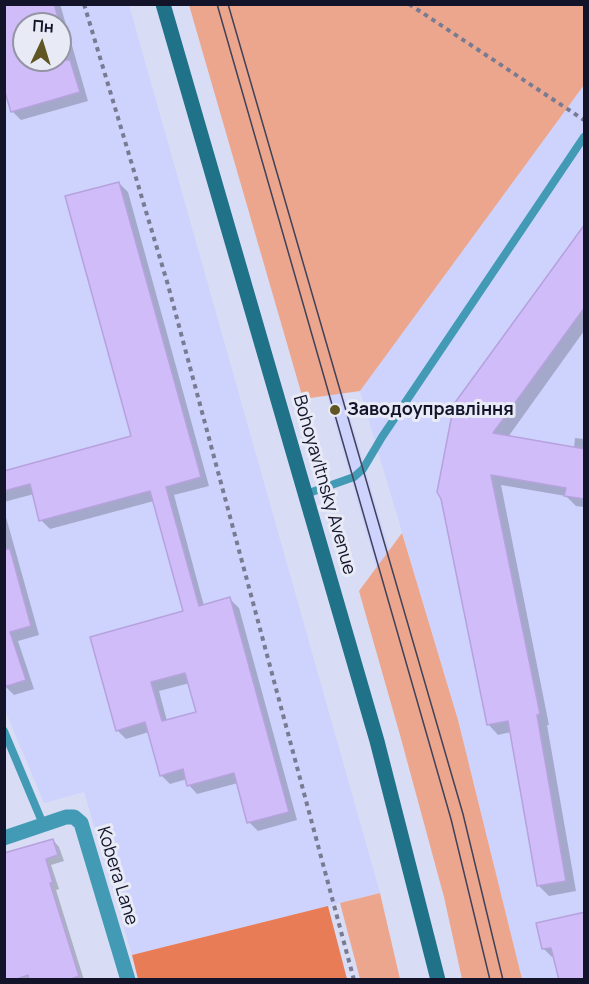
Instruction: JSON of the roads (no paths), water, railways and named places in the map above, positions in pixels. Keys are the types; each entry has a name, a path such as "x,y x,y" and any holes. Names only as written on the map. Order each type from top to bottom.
{"main road":[{"name":"Bohoyavltnsky Avenue","path":"163,4 377,741 438,980"}],"street":[{"name":"Kobera Lane","path":"43,824 74,817 81,823 128,980"},
{"path":"4,838 43,824"}],"lane":[{"path":"306,494 354,477 363,469 382,437 585,137"},
{"path":"4,731 43,824"}],"tram line":[{"path":"217,4 451,819 490,980"},
{"path":"228,4 463,814 503,980"}],"place":[{"name":"Заводоуправління","path":"335,410"}]}
